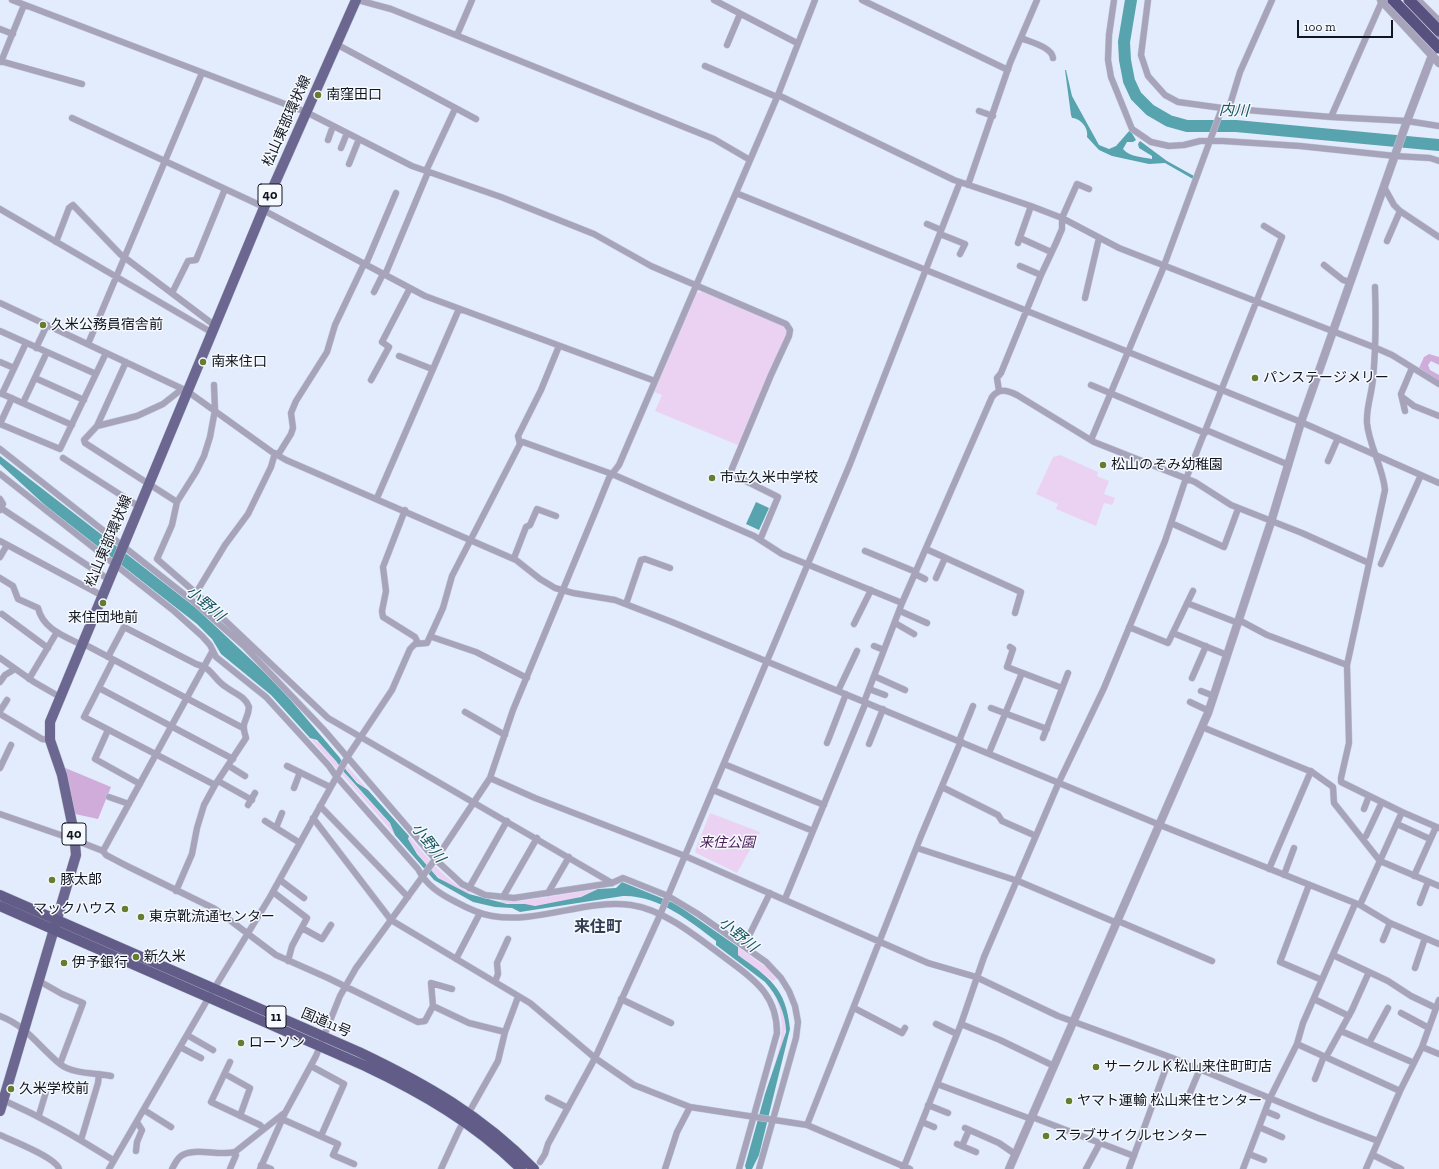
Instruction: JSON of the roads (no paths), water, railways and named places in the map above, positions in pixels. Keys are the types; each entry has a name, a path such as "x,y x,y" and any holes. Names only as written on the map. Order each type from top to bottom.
{"highway":[{"path":"1385,0 1435,52"},
{"path":"1409,0 1439,31"},
{"name":"国道11号","path":"0,895 55,924 323,1042 411,1078 537,1165"},
{"name":"国道11号","path":"0,906 55,924"},
{"name":"国道11号","path":"466,1117 521,1169"}],"main road":[{"name":"松山東部環状線","path":"0,1111 76,855 75,840 62,775 50,740 50,722 185,390 213,329 263,208 357,0"}],"street":[{"path":"12,0 28,4 202,73 306,112 412,166 502,197 594,234 651,266 786,324 790,330 789,336 731,471 734,475 778,497 760,540"},
{"path":"357,0 391,9 714,139 750,160"},
{"path":"457,35 472,0"},
{"path":"714,0 797,43"},
{"path":"271,1169 261,1167 283,1116 323,1042 345,987 367,952 475,803 490,778 527,678 596,510 612,474 619,465 736,193 815,0"},
{"path":"862,0 1008,70"},
{"path":"968,185 1008,70 1037,0"},
{"path":"1114,0 1109,36 1108,60 1111,77 1132,129 1151,142 1160,145 1184,145 1211,140 1395,154 1430,158 1439,161"},
{"path":"1148,0 1141,55 1148,76 1154,86 1165,95 1178,102 1221,109 1229,108 1439,126"},
{"path":"1229,108 1240,72 1272,0"},
{"path":"1331,117 1385,0"},
{"path":"1417,0 1439,22"},
{"path":"28,4 1,62 82,84"},
{"path":"727,45 740,14"},
{"path":"0,29 13,34"},
{"path":"1009,1169 1209,711 1271,522 1301,422 1395,154 1435,52 1439,37"},
{"path":"1021,38 1047,49 1051,52 1053,58"},
{"path":"336,44 476,119"},
{"path":"1435,52 1439,63"},
{"path":"705,66 777,96 960,182 1062,218 1119,248 1376,348 1439,384"},
{"path":"88,344 113,288 124,257 202,73"},
{"path":"374,292 384,274 427,171 455,109"},
{"path":"1091,440 1164,265 1211,140 1221,109"},
{"path":"979,111 993,116"},
{"path":"72,118 263,208 425,296 655,381"},
{"path":"328,140 333,126"},
{"path":"341,148 347,133"},
{"path":"349,164 359,139"},
{"path":"537,1165 545,1154 548,1144 595,1058 668,897 850,464 960,182"},
{"path":"999,391 997,378 1001,373 1041,275 1062,229 1062,218 1077,184 1089,189"},
{"path":"1384,187 1394,205 1400,211 1439,237"},
{"path":"172,293 188,261 196,260 225,189"},
{"path":"196,593 225,545 248,514 276,454 291,434 293,428 291,413 296,401 327,352 335,325 365,264 396,193"},
{"path":"736,193 1301,422 1439,483"},
{"path":"56,242 69,208 73,205 124,257 172,293 213,329"},
{"path":"1031,206 1019,241 1051,252"},
{"path":"0,209 116,277 213,329"},
{"path":"1386,241 1400,211"},
{"path":"927,224 965,244 960,254"},
{"path":"313,818 391,920 541,1011 595,1058 634,1085 690,1107 807,1125 906,1168 928,1105 961,1024 976,977 1059,782 1104,688 1171,523 1187,478 1282,237 1264,226"},
{"path":"1085,298 1099,238"},
{"path":"1324,265 1343,280 1350,282"},
{"path":"1020,266 1041,275"},
{"path":"1375,287 1376,348 1372,386 1366,407 1367,425 1382,474 1385,490 1347,665 1349,743 1345,756 1341,782 1402,812 1438,827 1430,839 1414,876"},
{"path":"371,380 389,347 382,342 410,288"},
{"path":"0,303 185,390 276,454 514,558 547,584 563,591 615,600 626,604 883,709 1160,825 1358,904 1390,922 1439,944"},
{"path":"377,498 459,309"},
{"path":"36,348 46,325"},
{"path":"0,331 96,374"},
{"path":"26,343 1,393 72,425"},
{"path":"109,1169 211,993 274,892 347,758 360,736 392,690 410,649 418,643 428,643 432,637 443,608 452,576 520,444 518,436 541,390 559,346"},
{"path":"23,403 47,352"},
{"path":"12,398 0,424 60,449 106,353"},
{"path":"399,356 432,369"},
{"path":"0,362 14,368"},
{"path":"126,362 97,426 84,440 85,443 177,502"},
{"path":"1405,411 1401,394 1412,368"},
{"path":"35,378 84,400"},
{"path":"1091,384 1205,432 1289,464"},
{"path":"214,385 215,410 210,437 201,464 177,502 172,525 157,559 196,593 323,715 537,838 612,883"},
{"path":"97,426 137,416 163,404 185,390"},
{"path":"785,899 865,702 902,604 992,398 999,391 1010,391 1091,440 1187,478 1238,508 1302,533 1369,563"},
{"path":"1402,397 1414,406 1439,416"},
{"path":"1328,461 1338,438"},
{"path":"520,444 523,442 612,474 760,540 782,554 902,604"},
{"path":"0,449 194,602 245,647 286,688 435,860 454,878 469,888 485,895 503,898 514,898 612,883 622,878 668,897 698,914 766,962 781,978 795,1006 798,1022 796,1038 771,1119 759,1169"},
{"path":"63,458 138,506"},
{"path":"0,474 115,563 202,636 210,645 212,652 240,677 266,697 337,775 423,876 443,895 480,913 511,917 606,904 632,905 660,914 681,926 756,981 771,1002 775,1013 777,1033 739,1169"},
{"path":"1381,564 1421,475"},
{"path":"0,499 3,501 0,509 108,579"},
{"path":"1171,523 1224,547 1238,508"},
{"path":"514,558 526,527 530,525 537,509 556,516"},
{"path":"405,510 383,567 386,591 382,611 383,617 415,637 418,643"},
{"path":"0,541 102,595"},
{"path":"0,557 7,544"},
{"path":"926,549 1021,592 1015,613"},
{"path":"866,551 916,573 925,579"},
{"path":"936,578 945,558"},
{"path":"626,604 642,560 645,559 670,568"},
{"path":"0,578 13,586 18,599 38,608 45,624 57,632 111,658 243,728"},
{"path":"854,624 870,590"},
{"path":"1129,627 1168,642 1193,591"},
{"path":"1187,603 1238,622 1266,635 1347,665"},
{"path":"900,611 927,623"},
{"path":"2,614 48,648"},
{"path":"895,623 914,634"},
{"path":"176,891 192,854 202,810 216,783 229,766 246,738 243,728 249,711 248,704 236,692 225,687 204,666 196,664 124,627 84,717 156,755 216,783 250,803 255,793"},
{"path":"29,679 57,632"},
{"path":"1173,633 1227,655"},
{"path":"432,637 476,652 527,678"},
{"path":"874,646 884,650"},
{"path":"1192,678 1206,646"},
{"path":"1010,647 1013,649 1007,667 1062,688"},
{"path":"838,691 857,651"},
{"path":"103,851 212,652"},
{"path":"0,658 29,679 60,696"},
{"path":"0,682 4,675 15,669"},
{"path":"1043,738 1068,673"},
{"path":"989,753 1022,674"},
{"path":"874,676 905,690"},
{"path":"98,688 233,759"},
{"path":"869,689 885,695"},
{"path":"1201,691 1214,696"},
{"path":"827,743 846,694"},
{"path":"0,711 7,700"},
{"path":"1190,702 1209,711"},
{"path":"807,1125 973,706"},
{"path":"991,708 1047,729"},
{"path":"869,744 883,709"},
{"path":"465,712 505,735"},
{"path":"0,714 42,740 50,740"},
{"path":"1202,728 1311,772 1333,787 1334,803 1380,861 1439,886"},
{"path":"108,730 95,754 95,759 140,784"},
{"path":"0,768 11,745"},
{"path":"724,764 824,805"},
{"path":"229,766 245,776"},
{"path":"287,766 330,787"},
{"path":"294,788 300,772"},
{"path":"1269,869 1311,772"},
{"path":"490,778 556,806 685,856 928,963 976,977 1073,1022 1170,1057 1378,1141"},
{"path":"942,787 998,815 1002,822 1036,836"},
{"path":"713,790 813,831"},
{"path":"109,796 129,804"},
{"path":"1364,809 1369,796"},
{"path":"1366,836 1382,802"},
{"path":"320,806 408,897"},
{"path":"1243,1169 1270,1098 1296,1044 1333,955 1380,861 1402,812"},
{"path":"276,828 282,813"},
{"path":"0,814 103,851 106,855 215,909 276,955 418,1022 425,1021 433,1006 431,983 452,989"},
{"path":"265,821 300,843"},
{"path":"469,888 507,821"},
{"path":"1397,824 1430,839"},
{"path":"503,898 537,838"},
{"path":"917,848 1018,881 1212,961"},
{"path":"1284,875 1294,848"},
{"path":"548,893 569,857"},
{"path":"280,880 304,898"},
{"path":"1420,903 1428,882"},
{"path":"1309,885 1280,962 1322,980"},
{"path":"274,892 307,918 292,946 288,961"},
{"path":"744,946 770,893"},
{"path":"456,959 480,913"},
{"path":"1383,940 1390,922"},
{"path":"302,928 322,939 330,929"},
{"path":"1415,968 1425,938"},
{"path":"495,982 498,974 497,963 508,939"},
{"path":"1333,955 1388,981 1411,996 1436,1008"},
{"path":"1315,1079 1349,1016 1369,972"},
{"path":"39,981 62,994 83,1003 60,1064"},
{"path":"441,1169 466,1117 498,1061 505,1032 518,996"},
{"path":"622,999 671,1023"},
{"path":"1314,999 1349,1016"},
{"path":"1366,1169 1400,1091 1422,1047 1439,1000"},
{"path":"433,1006 469,1023 505,1032"},
{"path":"854,1008 902,1033 905,1028"},
{"path":"1369,1043 1388,1008"},
{"path":"1401,1013 1429,1028"},
{"path":"0,1016 24,1029 60,1064 75,1070 111,1076"},
{"path":"936,1024 957,1034"},
{"path":"961,1024 1000,1040 1054,1066"},
{"path":"1341,1031 1414,1063"},
{"path":"186,1035 213,1050"},
{"path":"1296,1044 1400,1091"},
{"path":"180,1046 201,1058"},
{"path":"1422,1047 1439,1054"},
{"path":"1129,1169 1170,1057"},
{"path":"230,1062 211,1102 260,1125 264,1129"},
{"path":"311,1066 344,1084 321,1136"},
{"path":"1189,1095 1200,1069"},
{"path":"81,1140 98,1083 99,1074"},
{"path":"225,1074 250,1088 240,1116"},
{"path":"937,1084 1134,1156"},
{"path":"39,1115 48,1085 65,1090"},
{"path":"548,1098 568,1108"},
{"path":"3,1100 39,1115 114,1160"},
{"path":"928,1105 948,1113"},
{"path":"665,1169 677,1132 690,1107"},
{"path":"144,1110 171,1127"},
{"path":"1265,1111 1277,1116"},
{"path":"172,1169 180,1156 185,1153 229,1154 235,1152 283,1116"},
{"path":"283,1116 338,1144 333,1155 354,1164"},
{"path":"136,1151 137,1142 142,1130 137,1122"},
{"path":"922,1122 934,1127"},
{"path":"1259,1128 1282,1137"},
{"path":"976,1152 960,1145 967,1129 998,1143 1015,1154"},
{"path":"0,1135 55,1162 59,1169"},
{"path":"1086,1169 1100,1143"},
{"path":"230,1169 236,1155 235,1152"},
{"path":"1249,1154 1264,1160"},
{"path":"1373,1155 1401,1169"}],"water":[{"path":"1065,70 1072,96 1099,145 1109,149 1116,146 1130,130 1136,140 1133,142 1127,142 1123,149 1126,152 1136,156 1152,159 1152,156 1139,148 1138,144 1140,141 1167,161 1194,176 1193,179 1165,163 1149,164 1112,156 1099,150 1087,137 1087,130 1083,124 1075,118 1072,118"},
{"path":"0,456 195,607 278,685 340,758 346,770 357,783 368,790 409,836 408,839 417,854 438,878 469,894 507,904 525,904 535,906 581,897 598,889 616,888 622,882 676,904 738,947 738,955 767,977 780,993 785,1003 790,1029 759,1155 752,1169 746,1169 745,1166 765,1094 786,1032 783,1012 773,993 765,982 716,945 716,941 695,925 673,911 649,900 623,896 520,912 512,908 495,907 473,902 434,880 395,835 390,823 336,761 317,740 310,738 271,695 221,654 212,639 197,624 47,507 0,464"},
{"path":"756,502 769,508 759,530 746,524"}],"waterway":[{"name":"内川","path":"1131,0 1124,42 1125,60 1129,81 1136,96 1150,110 1169,121 1187,126 1236,126 1439,145"}],"place":[{"name":"南窪田口","path":"318,95"},
{"name":"久米公務員宿舎前","path":"43,325"},
{"name":"南来住口","path":"203,362"},
{"name":"パンステージメリー","path":"1255,378"},
{"name":"松山のぞみ幼稚園","path":"1103,465"},
{"name":"市立久米中学校","path":"712,478"},
{"name":"来住団地前","path":"103,603"},
{"name":"豚太郎","path":"52,880"},
{"name":"マックハウス","path":"125,909"},
{"name":"東京靴流通センター","path":"141,917"},
{"name":"新久米","path":"136,957"},
{"name":"伊予銀行","path":"64,963"},
{"name":"ローソン","path":"241,1043"},
{"name":"サークルＫ松山来住町町店","path":"1096,1067"},
{"name":"久米学校前","path":"11,1089"},
{"name":"ヤマト運輸 松山来住センター","path":"1069,1101"},
{"name":"スラブサイクルセンター","path":"1046,1136"}],"district":[{"name":"来住町","path":"598,927"}],"water label":[{"name":"小野川","path":"205,604"},
{"name":"小野川","path":"428,843"},
{"name":"小野川","path":"738,935"}],"park label":[{"name":"来住公園","path":"727,843"}]}
